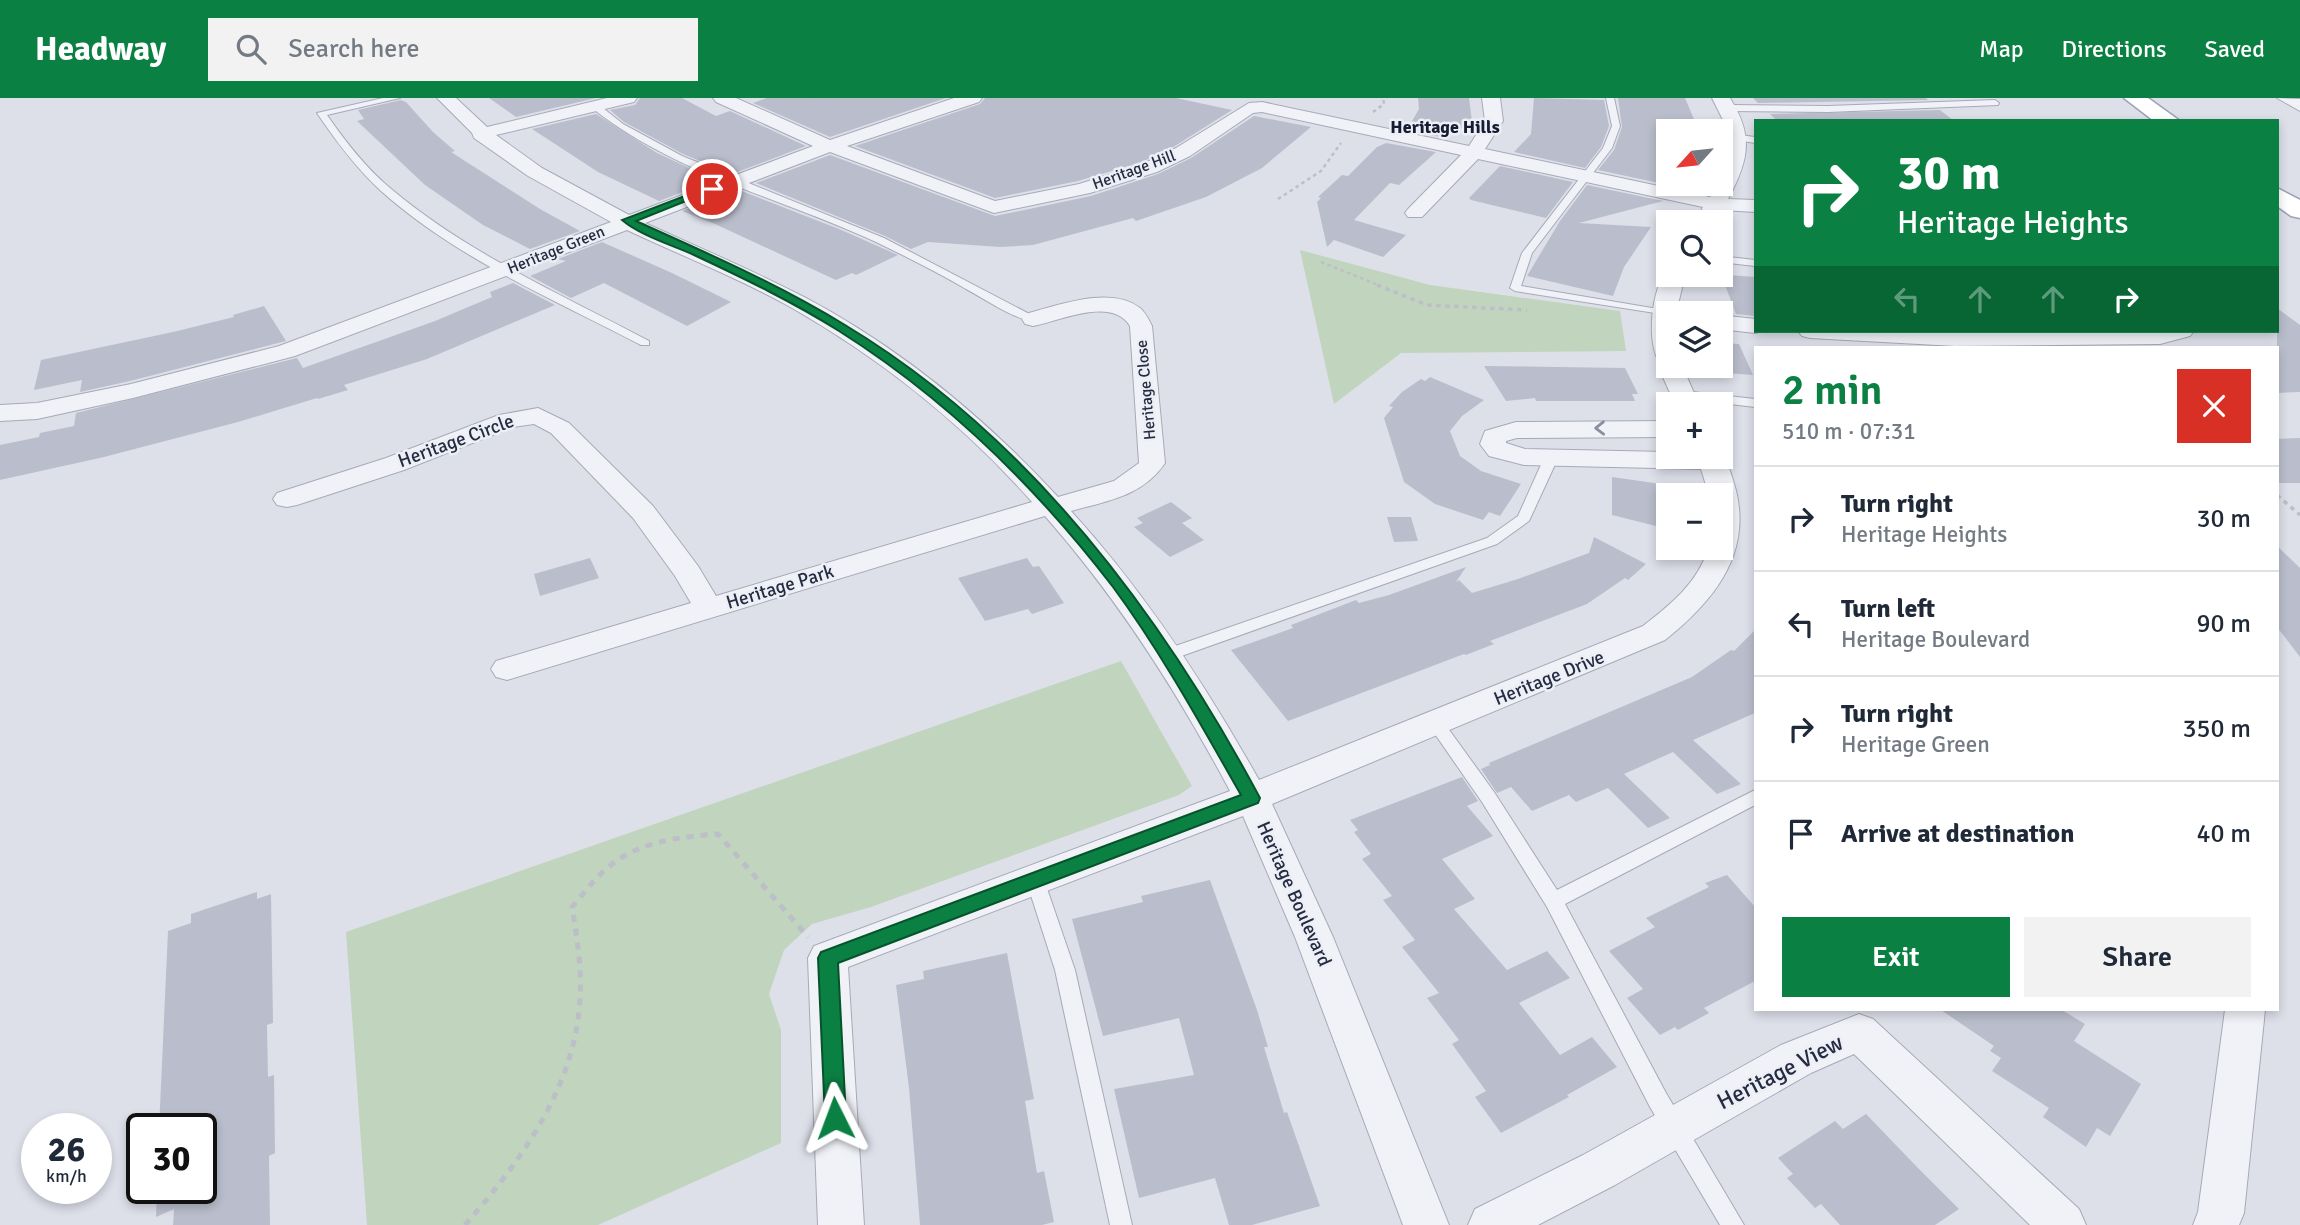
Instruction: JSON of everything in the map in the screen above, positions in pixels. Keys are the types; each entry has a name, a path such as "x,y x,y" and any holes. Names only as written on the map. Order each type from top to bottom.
{"main road":[{"path":"2115,98 2146,119"},
{"path":"2134,98 2166,119"},
{"path":"2279,196 2300,211"},
{"path":"2279,208 2300,221"}],"street":[{"name":"Heritage Boulevard","path":"446,98 480,134 541,177 762,282 866,343 981,433 1053,506 1119,585 1167,655 1251,798 1313,933 1426,1225"},
{"path":"480,134 628,98"},
{"name":"Heritage Hill","path":"722,98 760,118 994,207 1083,189 1150,168 1183,152 1249,108 1272,108 1716,204 1754,206"},
{"name":"Heritage Green","path":"0,413 37,411 183,379 287,351 368,312 507,270 732,181 973,98"},
{"path":"1415,213 1475,151 1494,121 1491,98"},
{"path":"2286,98 2300,106"},
{"path":"1712,210 1731,180 1747,139 1725,103"},
{"name":"Heritage Close","path":"1033,319 1085,307 1116,304 1134,313 1141,326 1152,463 1150,469 1144,476 1119,488 1053,506"},
{"path":"1733,323 1754,326"},
{"path":"1833,333 1959,344 2160,337 2175,333"},
{"name":"Heritage Circle","path":"287,499 395,464 508,420 538,416 560,428 643,512 688,573 709,609"},
{"path":"1656,429 1516,430 1493,436 1493,444 1498,450 1524,457 1656,459"},
{"name":"Heritage Drive","path":"828,958 1251,798 1654,633 1678,616 1709,583 1724,545 1728,515 1715,469"},
{"name":"Heritage Park","path":"507,670 1053,506"},
{"path":"828,958 841,1225"},
{"path":"2216,1225 2221,1213 2245,1011"},
{"name":"Heritage View","path":"1491,1225 1599,1170 1796,1059 1859,1032 2063,1225"}],"lane":[{"path":"396,98 321,113 358,162 383,188 413,212 507,270 645,343"},
{"path":"1610,98 1616,126 1607,148 1527,253 1515,288 1656,312"},
{"path":"1816,98 1828,109"},
{"path":"1725,103 1828,109 1949,101 1995,103"},
{"path":"595,106 642,138 732,181 894,246 1014,312 1033,319"},
{"path":"1733,260 1754,263"},
{"path":"1733,402 1754,403"},
{"path":"1167,655 1492,541 1524,518 1551,458"},
{"path":"1436,724 1488,797 1554,901 1674,1128 1734,1225"},
{"path":"1554,901 1754,798"},
{"path":"1035,880 1065,970 1121,1225"}],"path":[{"path":"786,110 823,98"},
{"path":"1278,199 1321,171 1346,134"},
{"path":"1321,262 1414,301 1447,307 1533,310"},
{"path":"2279,497 2300,515"},
{"path":"465,1225 486,1202 529,1143 562,1081 579,1015 581,956 572,907 608,866 636,849 679,837 718,834 828,958"}],"green space":[{"path":"1300,250 1430,285 1620,311 1626,351 1401,353 1334,404"},
{"path":"1121,661 1192,786 1179,795 871,907 812,924 784,950 769,994 781,1030 781,1143 598,1225 367,1225 346,932"}],"building":[{"path":"489,98 596,98 516,117"},
{"path":"640,98 682,98 716,116 730,111 806,146 732,174 683,154 624,122 610,110 635,105"},
{"path":"767,98 946,98 830,137 753,103"},
{"path":"985,98 1176,98 1232,110 1175,146 1142,162 1078,181 995,198 855,146 980,104"},
{"path":"1418,98 1469,98 1473,129 1452,128 1446,138 1407,130 1419,109"},
{"path":"1534,98 1604,100 1609,126 1601,147 1585,168 1514,152 1531,134"},
{"path":"1618,98 1685,98 1694,119 1656,119 1656,182 1598,170 1614,150 1622,127"},
{"path":"1753,98 1926,98 1928,100 1758,103"},
{"path":"401,100 455,151 451,152 540,209 580,231 530,249 483,225 425,185 357,121 364,119 358,110"},
{"path":"1940,110 1951,119 1775,119 1770,114"},
{"path":"596,114 657,153 715,180 659,201 598,172 532,129"},
{"path":"1254,116 1311,127 1262,168 1206,197 1136,221 1133,218 1033,245 1000,247 928,242 911,249 756,183 830,155 995,216 1091,196 1158,174 1191,158"},
{"path":"1386,143 1436,152 1399,185 1390,183 1354,220 1406,235 1383,257 1334,240 1327,247 1317,202 1321,198 1318,197 1342,175 1348,176 1377,147"},
{"path":"1500,166 1573,182 1546,218 1471,200 1469,198"},
{"path":"1587,185 1663,201 1579,223 1651,227 1624,267 1613,296 1527,276 1560,221"},
{"path":"739,190 898,255 856,275 852,273 836,280 682,211"},
{"path":"602,242 731,302 687,326 604,283 571,298 530,276 566,261 558,259"},
{"path":"1733,275 1754,277 1754,316 1736,314 1726,287 1733,287"},
{"path":"513,283 555,305 427,359 344,385 348,390 104,457 0,480 0,445 74,426 76,413 297,358 303,368 435,321 492,297 490,292"},
{"path":"264,306 286,341 80,392 82,380 34,390 41,360 173,332 234,317 233,315"},
{"path":"2279,309 2300,325 2300,392 2279,393"},
{"path":"1733,344 1739,344 1753,375 1733,374"},
{"path":"1484,366 1625,368 1638,394 1632,394 1635,401 1536,401 1535,398 1506,401"},
{"path":"1430,377 1484,400 1462,416 1450,431 1460,456 1481,471 1521,484 1500,516 1489,512 1483,520 1435,504 1404,482 1384,418 1393,407 1389,406 1402,392 1421,379 1425,381"},
{"path":"2300,438 2300,483 2279,483 2279,439"},
{"path":"1612,477 1656,483 1656,526 1612,515"},
{"path":"1171,502 1192,518 1182,523 1204,540 1170,557 1134,527 1143,523 1137,518"},
{"path":"1387,517 1411,517 1418,541 1394,542"},
{"path":"1594,537 1646,564 1628,580 1625,578 1587,604 1490,641 1494,644 1466,655 1288,721 1231,650 1293,628 1291,625 1356,600 1359,603 1389,595 1466,567 1456,582 1459,580 1472,593 1518,579 1589,553"},
{"path":"2279,548 2300,568 2300,657 2279,630"},
{"path":"590,558 599,578 540,596 534,574"},
{"path":"1027,558 1033,567 1039,566 1064,603 1032,614 1028,609 985,621 958,578"},
{"path":"1754,631 1754,713 1693,740 1741,784 1717,794 1673,752 1624,774 1670,818 1648,828 1608,788 1576,802 1569,795 1532,811 1511,787 1497,793 1481,769 1490,765 1489,763 1692,677 1731,650 1734,651"},
{"path":"1462,777 1478,801 1467,806 1493,836 1442,859 1475,899 1454,909 1507,970 1547,951 1570,978 1519,1003 1560,1055 1592,1037 1617,1067 1567,1095 1569,1097 1501,1133 1475,1097 1486,1091 1452,1044 1459,1040 1427,998 1439,993 1402,947 1415,940 1383,900 1392,896 1362,859 1371,854 1354,832 1358,830 1350,820"},
{"path":"1727,875 1754,906 1754,982 1704,1008 1709,1013 1678,1030 1675,1027 1660,1035 1627,998 1643,989 1609,951 1655,927 1646,918 1709,887 1705,883"},
{"path":"1210,880 1257,1010 1268,1047 1264,1047 1284,1113 1287,1112 1320,1206 1252,1225 1229,1225 1215,1178 1139,1198 1114,1089 1194,1075 1179,1018 1103,1036 1072,919 1143,902 1141,896"},
{"path":"257,892 257,899 271,894 273,1023 267,1025 268,1077 274,1075 275,1153 269,1156 270,1225 173,1225 174,1209 156,1217 156,1204 217,1204 217,1113 160,1113 168,931 191,923 191,914"},
{"path":"1007,953 1034,1099 1025,1101 1037,1173 1044,1171 1054,1222 1042,1225 920,1225 909,1088 896,985 924,979 923,971"},
{"path":"1942,1011 2064,1011 2085,1024 2074,1041 2141,1084 2110,1136 2097,1128 2086,1147 2043,1117 2049,1108 1992,1071 2001,1058 1990,1051 1994,1046"},
{"path":"1866,1114 1959,1209 1935,1225 1840,1225 1821,1204 1815,1208 1787,1178 1793,1174 1778,1158 1835,1121 1843,1129"}],"district":[{"name":"Heritage Hills","path":"1445,127"}],"route":[{"path":"712,189 628,220 762,282 842,328 899,367 981,433 1054,507 1119,585 1203,712 1251,798 828,958 835,1118"}]}
